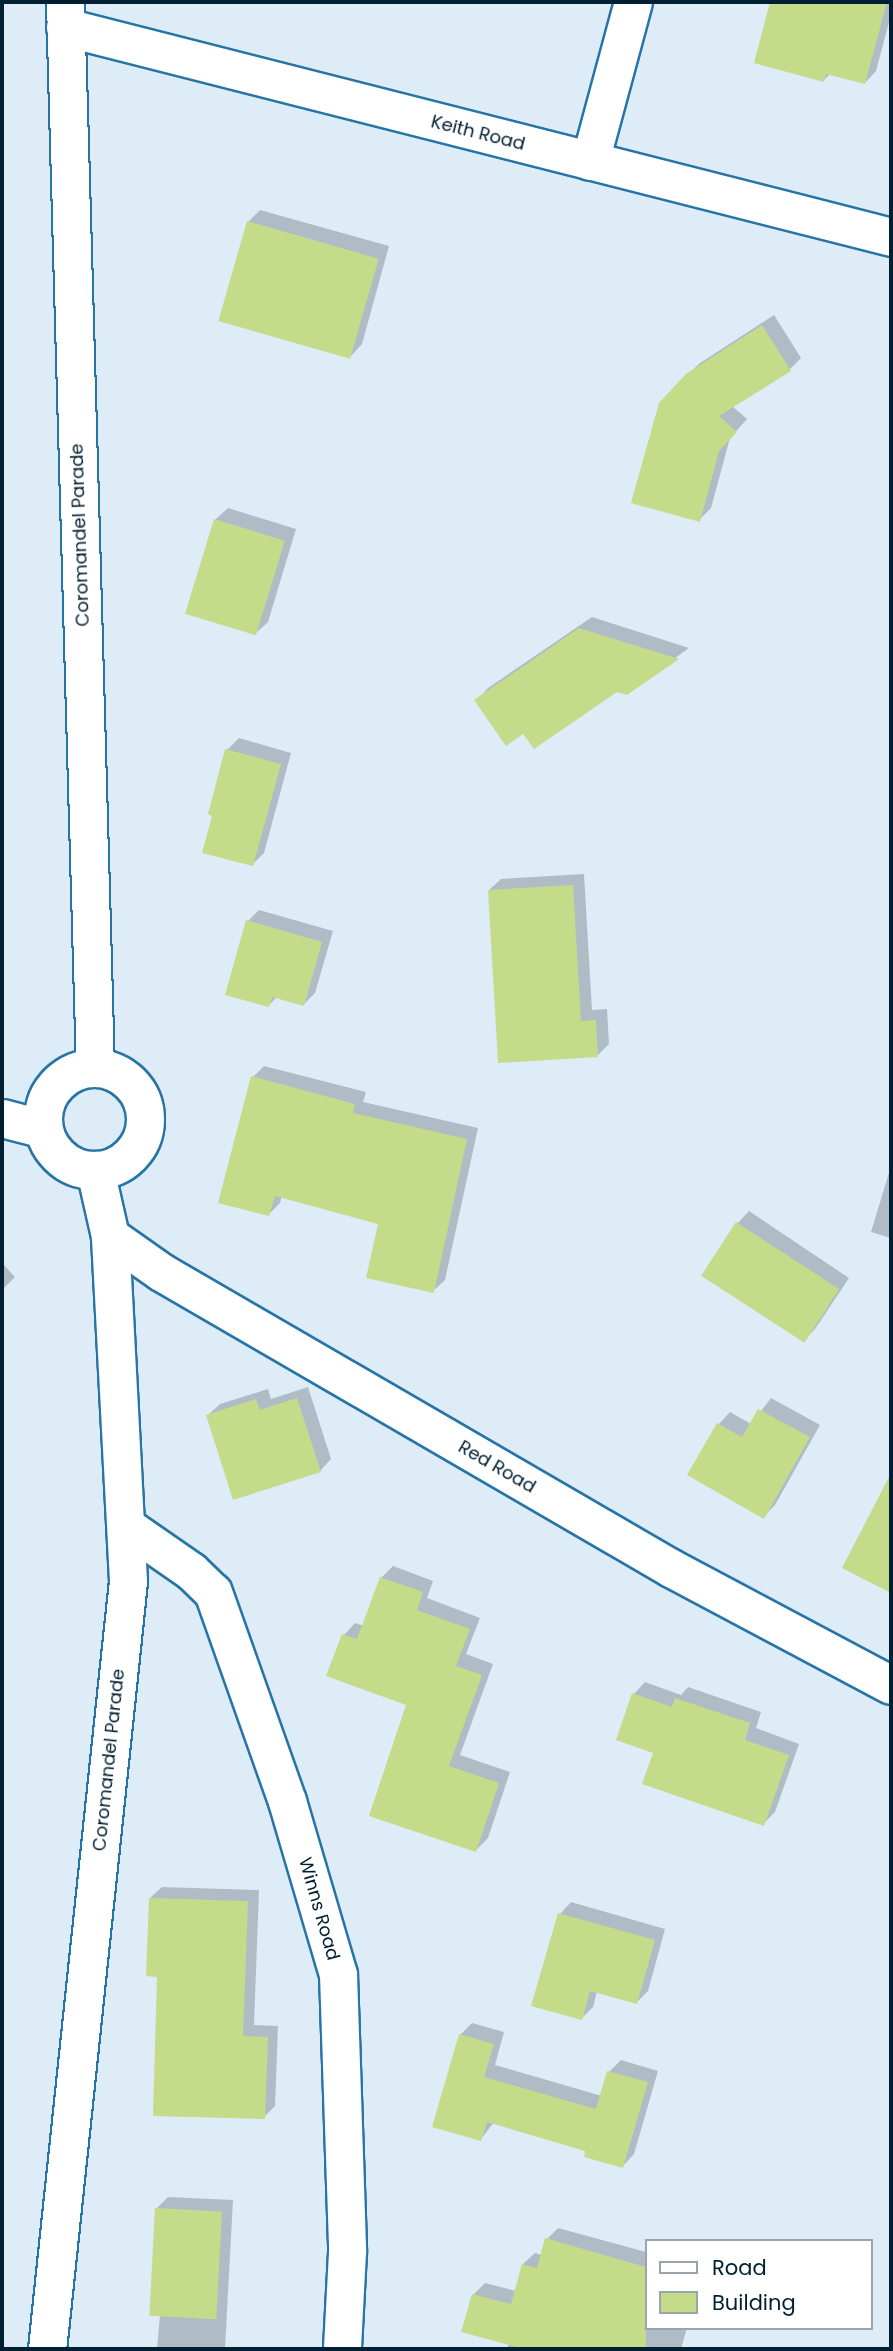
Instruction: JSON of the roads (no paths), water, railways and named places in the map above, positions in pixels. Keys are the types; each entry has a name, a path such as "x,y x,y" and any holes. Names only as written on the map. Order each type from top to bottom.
{"street":[{"path":"590,161 633,2"},
{"name":"Keith Road","path":"65,14 590,161 891,237"},
{"name":"Coromandel Parade","path":"65,14 95,1068"},
{"path":"95,1068 112,1071 128,1080 139,1094 145,1110 145,1128 139,1144 128,1158 113,1167 95,1170 77,1167 62,1158 51,1145 44,1129 43,1114 54,1086 80,1070 95,1068"},
{"path":"2,1118 44,1129"},
{"name":"Coromandel Parade","path":"47,2349 128,1581 110,1236 95,1170"},
{"name":"Red Road","path":"110,1236 161,1272 659,1561 891,1685"},
{"name":"Winns Road","path":"126,1526 213,1592 287,1801 338,1974 347,2252 342,2349"},
{"path":"128,1581 180,1565"}]}
